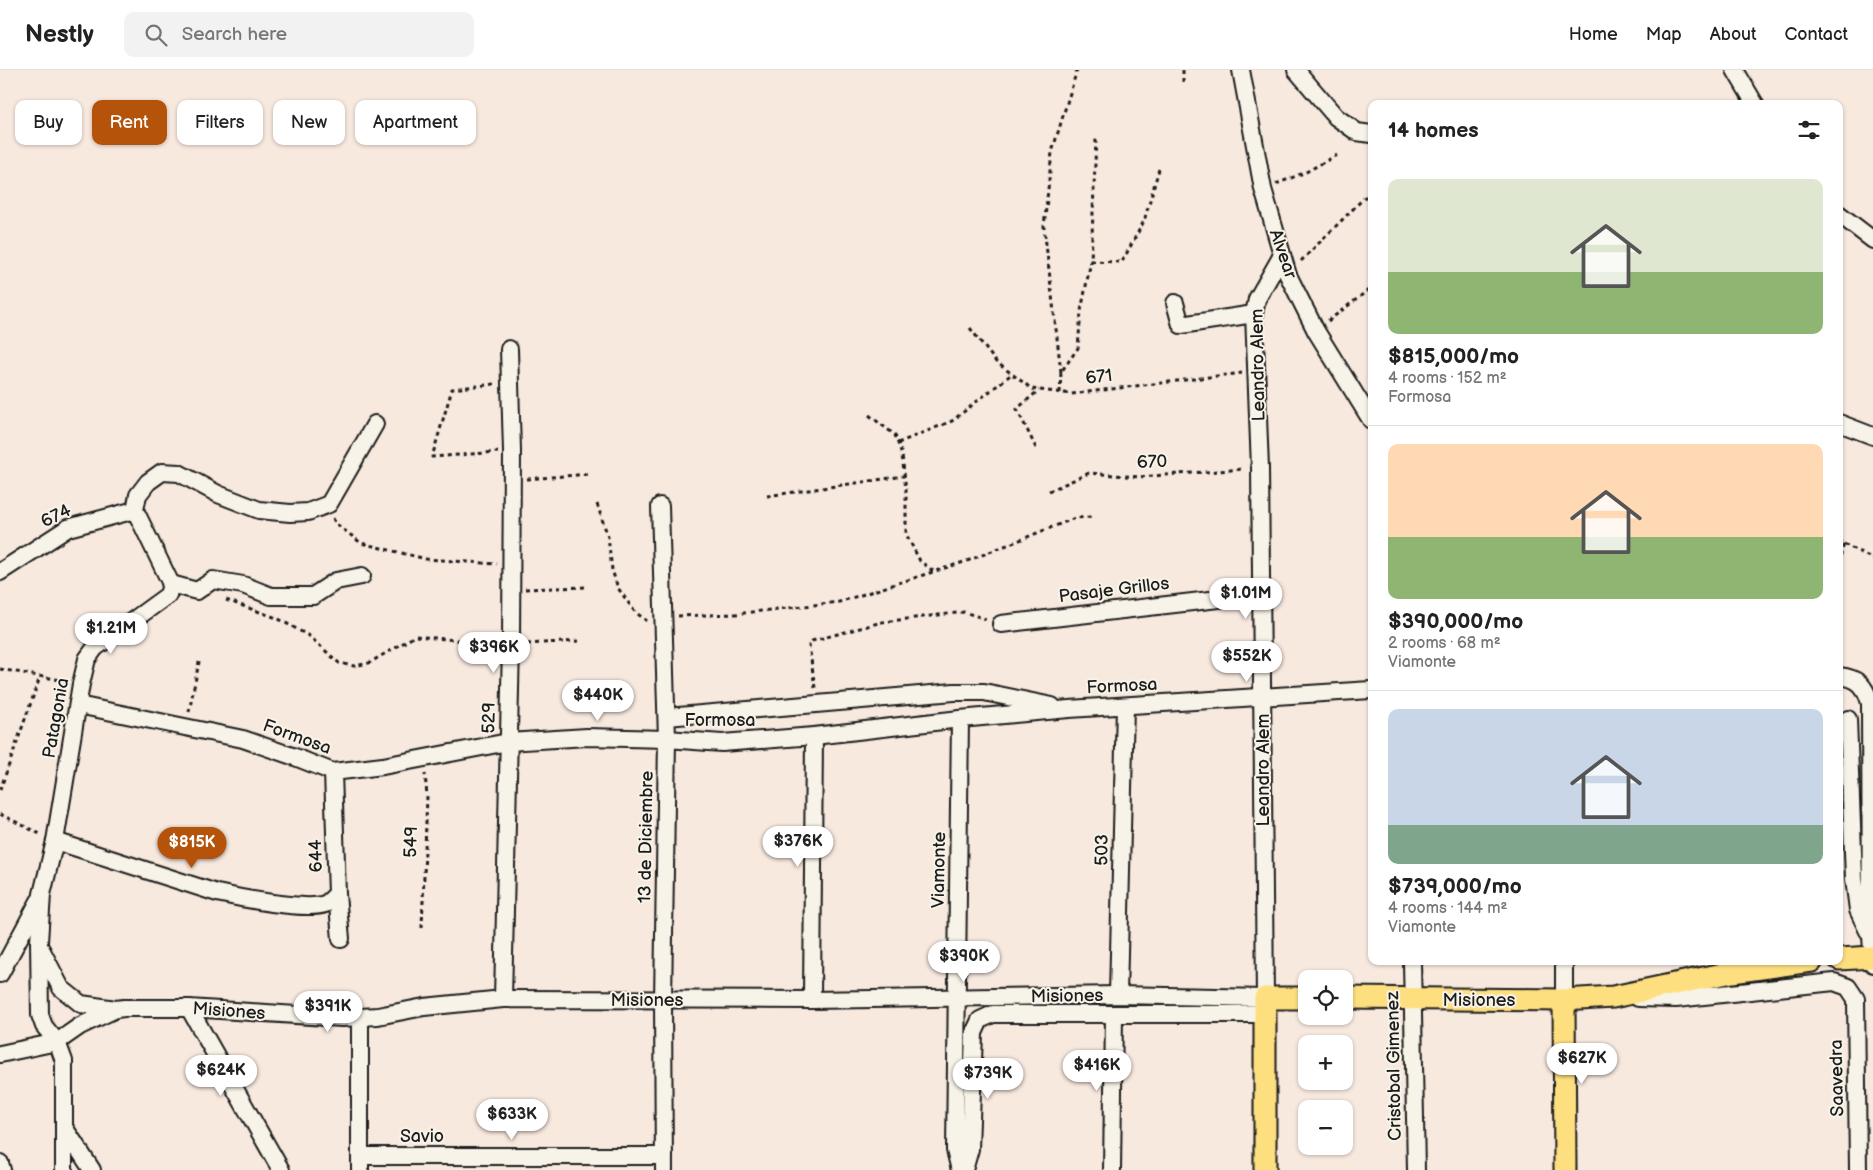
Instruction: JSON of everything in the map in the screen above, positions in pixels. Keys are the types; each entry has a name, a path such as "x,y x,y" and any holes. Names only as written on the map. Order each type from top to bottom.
{"main road":[{"path":"1843,958 1872,954"},
{"name":"Misiones","path":"1353,998 1564,1000 1613,997 1731,966 1747,965"},
{"name":"Misiones","path":"1265,1006 1298,1000"},
{"path":"1564,1000 1564,1170"},
{"name":"Leandro Alem","path":"1265,1006 1265,1170"}],"street":[{"name":"Alvear","path":"1241,70 1263,189 1281,257 1316,331 1368,415"},
{"path":"1296,70 1336,117 1364,133"},
{"path":"1735,70 1753,100"},
{"path":"1843,217 1873,240"},
{"name":"Leandro Alem","path":"1265,1006 1260,468 1254,314 1257,299 1281,257"},
{"path":"1175,303 1181,325 1254,314"},
{"name":"529","path":"503,999 511,589 512,452 509,349"},
{"path":"362,576 336,581 312,596 271,596 243,585 213,580 197,591 171,584 136,510 138,495 148,482 162,472 178,473 218,494 259,510 290,513 308,512 329,504 375,424"},
{"path":"1843,425 1873,436"},
{"name":"13 de Diciembre","path":"660,506 667,739 663,1001 664,1163"},
{"name":"674","path":"0,572 68,528 136,510"},
{"name":"Patagonia","path":"64,1170 64,1061 57,1042 44,1026 40,1015 38,942 42,897 87,659 95,648 168,596 171,584"},
{"name":"Pasaje Grillos","path":"1001,624 1262,594"},
{"path":"1843,677 1858,681 1867,691 1870,703 1872,954"},
{"name":"Formosa","path":"78,705 242,739 295,756 333,772 383,766 508,742 587,737 667,739 722,743 814,736 1068,709 1368,690"},
{"path":"666,718 954,692 984,692 1068,709"},
{"name":"503","path":"1118,995 1125,706"},
{"name":"Viamonte","path":"960,719 955,1150 960,1170"},
{"path":"1848,719 1845,798 1858,910 1872,954"},
{"path":"812,1000 814,736"},
{"name":"644","path":"333,772 337,894 341,939"},
{"path":"54,841 217,893 242,899 312,906 326,903 337,894"},
{"path":"0,974 42,897"},
{"path":"38,942 60,988 81,1004 116,1009"},
{"name":"Cristobal Gimenez","path":"1412,965 1416,1170"},
{"path":"1564,965 1564,1000"},
{"name":"Misiones","path":"1613,997 1676,998 1834,982 1848,987"},
{"name":"Saavedra","path":"1848,987 1856,999 1858,1170"},
{"name":"Misiones","path":"0,1054 57,1042 80,1026 116,1009 189,1008 342,1018 378,1016 424,1008 503,999 663,1001 1118,995 1265,1006"},
{"name":"Misiones","path":"964,1170 970,1149 974,1033 980,1020 993,1014 1114,1015 1265,1006"},
{"path":"189,1008 281,1170"},
{"path":"1112,1170 1114,1015"},
{"path":"360,1017 360,1163"},
{"path":"64,1127 92,1170"},
{"path":"0,1163 2,1170"},
{"name":"Savio","path":"360,1163 664,1163"}],"path":[{"path":"1060,393 1061,372 1044,227 1052,152 1077,70"},
{"path":"1183,70 1183,82"},
{"path":"1061,372 1078,348 1081,311 1090,261 1096,139"},
{"path":"1263,189 1306,172 1337,155"},
{"path":"1090,261 1122,262 1144,221 1159,169"},
{"path":"1288,275 1368,194"},
{"path":"1316,331 1368,290"},
{"name":"671","path":"970,328 996,362 1032,389 1071,394 1257,371"},
{"path":"898,442 952,421 1012,373"},
{"path":"510,382 452,390 432,457 512,452"},
{"path":"1036,448 1017,409 1039,390"},
{"path":"869,415 895,435 898,442 902,454 906,490 906,534 920,561 933,572"},
{"name":"670","path":"1049,491 1089,473 1139,477 1260,468"},
{"path":"511,480 589,474"},
{"path":"767,496 904,476"},
{"path":"329,504 335,524 361,543 426,559 510,564"},
{"path":"597,504 608,537 612,570 618,588 635,612 664,634"},
{"path":"663,617 735,614 839,602 966,561 1075,518 1092,517"},
{"path":"1843,547 1844,544 1873,559"},
{"path":"511,589 585,587"},
{"path":"225,600 277,618 309,636 339,663 354,666 370,663 414,636 510,645 579,641"},
{"path":"817,704 810,645 812,641 882,622 964,612 1001,624"},
{"path":"186,727 199,662"},
{"path":"0,669 81,684"},
{"path":"0,790 40,677"},
{"name":"549","path":"422,928 427,796 423,758"},
{"path":"0,814 54,841"}]}
